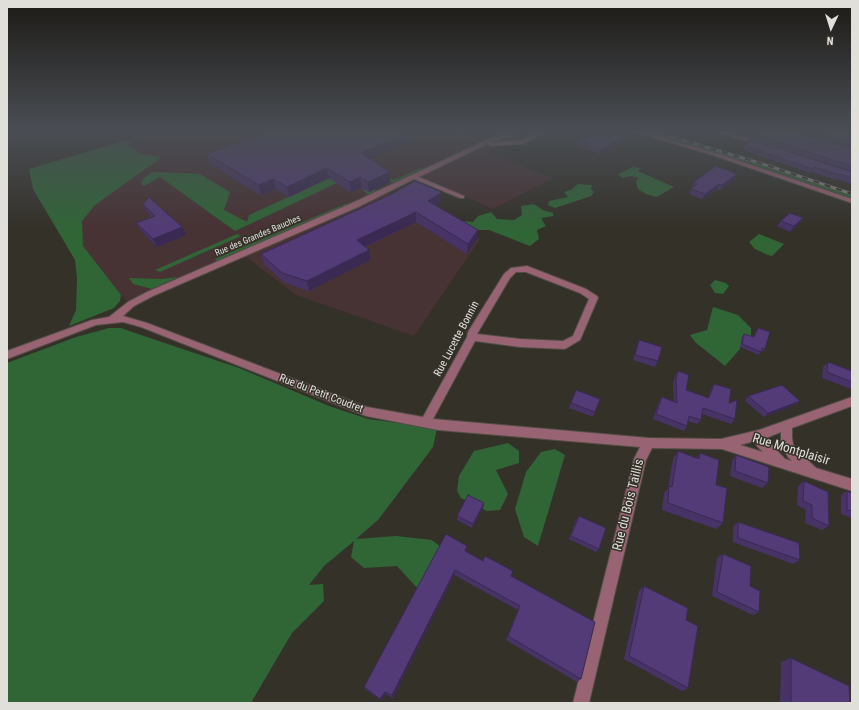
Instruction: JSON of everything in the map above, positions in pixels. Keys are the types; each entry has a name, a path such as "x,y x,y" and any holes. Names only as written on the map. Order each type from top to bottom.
{"street":[{"name":"Rue des Grandes Bauches","path":"113,319 131,304 150,294 355,205 440,164"},
{"path":"744,164 852,201"},
{"path":"414,177 462,197"},
{"name":"Rue Lucette Bonnin","path":"426,422 472,337 473,332 507,276 514,270 527,269 583,291 594,298 577,338 565,345 520,343 472,337"},
{"name":"Rue du Petit Coudret","path":"7,355 95,322 123,319 144,325 366,411 426,422 649,443"},
{"path":"649,443 721,444 759,435 852,401"},
{"path":"787,425 787,445 801,462 815,473"},
{"path":"759,435 760,442 785,464"},
{"name":"Rue du Bois Taillis","path":"581,703 640,459 649,443"},
{"name":"Rue Montplaisir","path":"721,444 852,486"}],"shaded area":[{"path":"46,164 518,164 553,178 493,209 418,175 386,191 480,239 414,336 296,295 242,254 131,304 80,259 29,169"}],"green space":[{"path":"46,164 152,164 95,205 82,221 83,246 121,295 120,301 114,308 69,326 76,310 77,279 75,260 33,189 29,169"},
{"path":"436,164 396,183 388,181 375,189 376,192 368,195 350,177 235,231 160,177 144,186 141,184 142,180 152,172 200,174 230,192 224,210 247,222 249,215 343,172 382,175 394,180 420,168 423,169"},
{"path":"747,164 758,164 767,167 852,196 852,200"},
{"path":"633,167 641,168 638,171 674,187 657,197 646,194 638,189 636,183 638,178 631,176 622,178 618,174"},
{"path":"578,184 592,185 591,189 594,192 591,196 555,208 548,205 549,201 568,197 564,192 571,190"},
{"path":"345,204 347,205 217,262 215,259"},
{"path":"534,204 543,210 553,213 553,216 541,218 546,226 537,230 539,239 530,246 489,230 465,230 461,221 473,222 478,216 491,212 497,219 514,220 522,215 521,206"},
{"path":"237,234 241,236 160,272 155,270"},
{"path":"759,234 784,244 772,256 768,255 755,249 749,242"},
{"path":"178,277 152,289 133,284 129,278 162,279"},
{"path":"715,280 726,283 729,286 723,294 715,293 710,285"},
{"path":"713,307 738,315 751,328 751,340 742,337 740,349 725,366 695,342 690,335 707,330"},
{"path":"109,328 121,328 239,368 329,406 368,419 437,428 433,447 378,520 356,539 396,536 432,540 442,548 419,590 397,566 364,568 351,557 354,541 324,566 309,585 323,584 324,601 292,633 252,701 254,703 7,703 7,363 76,337"},
{"path":"508,443 519,451 519,463 496,470 508,494 500,510 487,511 461,498 457,491 459,476 474,451"},
{"path":"555,449 565,455 538,546 524,537 515,509 526,472 541,452"}],"building":[{"path":"224,164 378,164 390,172 368,182 360,177 350,182 327,168 287,187 273,179 259,185"},
{"path":"799,164 827,164 852,172 852,178 814,167 813,169"},
{"path":"716,166 737,174 722,185 719,184 705,194 691,189 697,184 694,182"},
{"path":"415,181 442,192 428,201 478,230 468,244 416,212 357,240 369,250 307,281 282,273 261,254 390,195"},
{"path":"149,197 182,227 153,239 136,223 155,216 143,204"},
{"path":"790,213 803,218 794,226 781,221"},
{"path":"758,328 770,332 765,349 762,348 761,352 742,344 744,334 754,337"},
{"path":"639,340 662,347 658,361 635,355"},
{"path":"828,362 852,371 852,382 827,372"},
{"path":"678,371 689,375 686,390 709,398 714,384 731,389 729,403 737,400 735,419 703,408 701,420 689,416 687,426 656,414 662,397 677,403 676,379"},
{"path":"782,385 800,401 768,413 748,396"},
{"path":"576,390 600,399 595,412 571,403"},
{"path":"678,451 699,459 700,453 719,460 716,485 727,488 723,523 668,503 669,486 672,487"},
{"path":"736,455 769,467 768,483 735,471"},
{"path":"804,481 828,492 829,526 812,518 812,505 803,501"},
{"path":"847,491 852,493 852,511 847,510"},
{"path":"468,495 484,503 473,524 457,516"},
{"path":"579,516 606,528 599,549 571,536"},
{"path":"738,522 799,543 800,560 738,538"},
{"path":"446,534 467,546 465,551 483,561 485,556 513,571 511,576 595,622 581,679 508,636 520,606 455,570 392,695 385,692 380,699 364,687"},
{"path":"723,554 751,566 750,586 760,591 759,612 717,592"},
{"path":"644,586 688,608 686,620 698,626 688,688 629,656"},
{"path":"791,658 849,686 850,703 791,703"}],"railway":[{"path":"763,164 852,194"}]}
